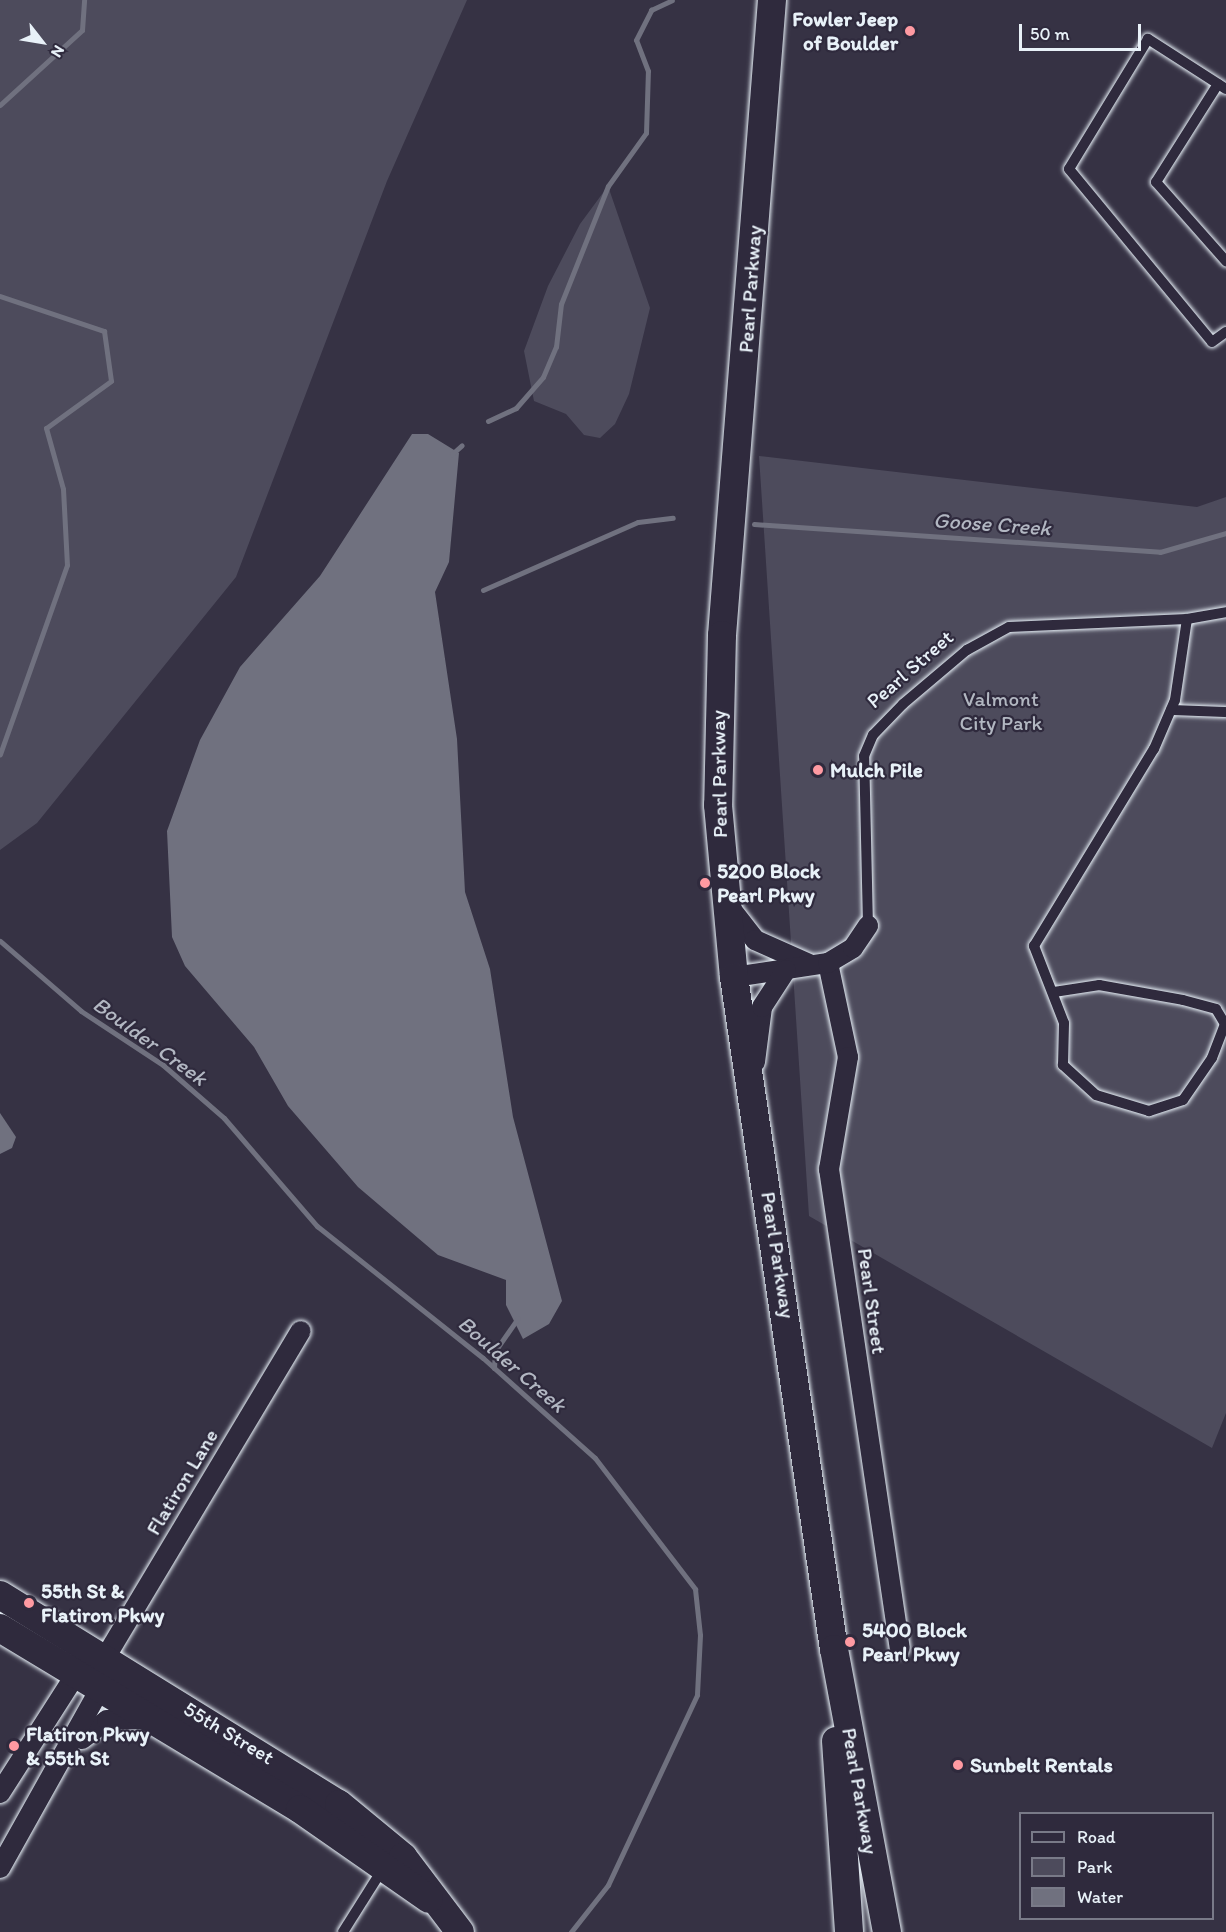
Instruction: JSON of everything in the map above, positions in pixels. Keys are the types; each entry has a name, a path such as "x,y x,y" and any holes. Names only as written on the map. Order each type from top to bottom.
{"main road":[{"name":"Pearl Parkway","path":"772,0 718,694 725,897 734,977 834,1649 887,1932"},
{"name":"55th Street","path":"0,1595 339,1804 403,1857 432,1902 460,1932"},
{"name":"55th Street","path":"0,1628 300,1809 381,1870 432,1902"},
{"name":"Pearl Parkway","path":"834,1649 838,1838 849,1932"}],"street":[{"path":"725,897 755,940 821,964"},
{"name":"Pearl Street","path":"734,977 821,964 853,948 868,926"},
{"name":"Pearl Street","path":"821,964 848,1057 829,1170 900,1648"},
{"path":"752,1092 762,1007 786,970"},
{"name":"Flatiron Lane","path":"105,1658 301,1331"},
{"path":"0,1793 74,1672 93,1658 105,1658 104,1690 0,1868"},
{"path":"61,1765 106,1720 133,1716 155,1720"}],"lane":[{"path":"1226,261 1156,182 1222,87 1148,39 1069,169 1212,342 1226,332"},
{"name":"Pearl Street","path":"868,926 864,756 873,735 903,704 967,650 1009,627 1187,619 1226,612"},
{"path":"1054,992 1099,984 1183,1000 1216,1009 1225,1023 1212,1058 1183,1100 1149,1111 1096,1095 1063,1065 1064,1023 1054,992 1034,946 1121,808 1171,710 1187,619"},
{"path":"1171,710 1226,712"},
{"path":"343,1932 381,1870"}],"green space":[{"path":"0,0 467,0 387,181 236,577 37,823 0,850"},
{"path":"608,186 650,308 629,394 615,424 600,438 584,435 566,414 534,401 524,351 548,286 580,224"},
{"name":"Valmont City Park","path":"759,456 1197,507 1226,497 1226,1413 1212,1448 809,1216"}],"water":[{"path":"412,434 428,434 459,453 449,562 435,592 457,739 465,892 490,969 513,1117 562,1301 549,1324 523,1339 506,1305 506,1280 438,1255 358,1187 288,1106 254,1047 185,966 172,937 167,831 200,740 240,667 320,576"},
{"path":"0,1113 16,1137 12,1148 0,1154"}],"waterway":[{"name":"Boulder Creek","path":"0,105 82,30 84,0"},
{"path":"488,421 516,408 543,377 556,347 561,304 608,186 646,133 648,71 636,40 651,10 672,0"},
{"name":"Boulder Creek","path":"0,296 104,331 111,381 46,428 63,489 67,565 0,754"},
{"path":"452,454 462,445"},
{"name":"Goose Creek","path":"483,590 638,522 673,518"},
{"name":"Goose Creek","path":"754,524 1160,552 1226,533"},
{"name":"Boulder Creek","path":"0,941 81,1011 163,1065 224,1118 317,1226 483,1358 595,1458 695,1589 700,1635 697,1695 608,1885 571,1932"},
{"path":"494,1368 495,1351 518,1318"}],"place":[{"name":"Fowler Jeep of Boulder","path":"910,31"},
{"name":"Mulch Pile","path":"818,770"},
{"name":"5200 Block Pearl Pkwy","path":"705,883"},
{"name":"55th St & Flatiron Pkwy","path":"29,1603"},
{"name":"5400 Block Pearl Pkwy","path":"850,1642"},
{"name":"Flatiron Pkwy & 55th St","path":"14,1746"},
{"name":"Sunbelt Rentals","path":"958,1765"}]}
